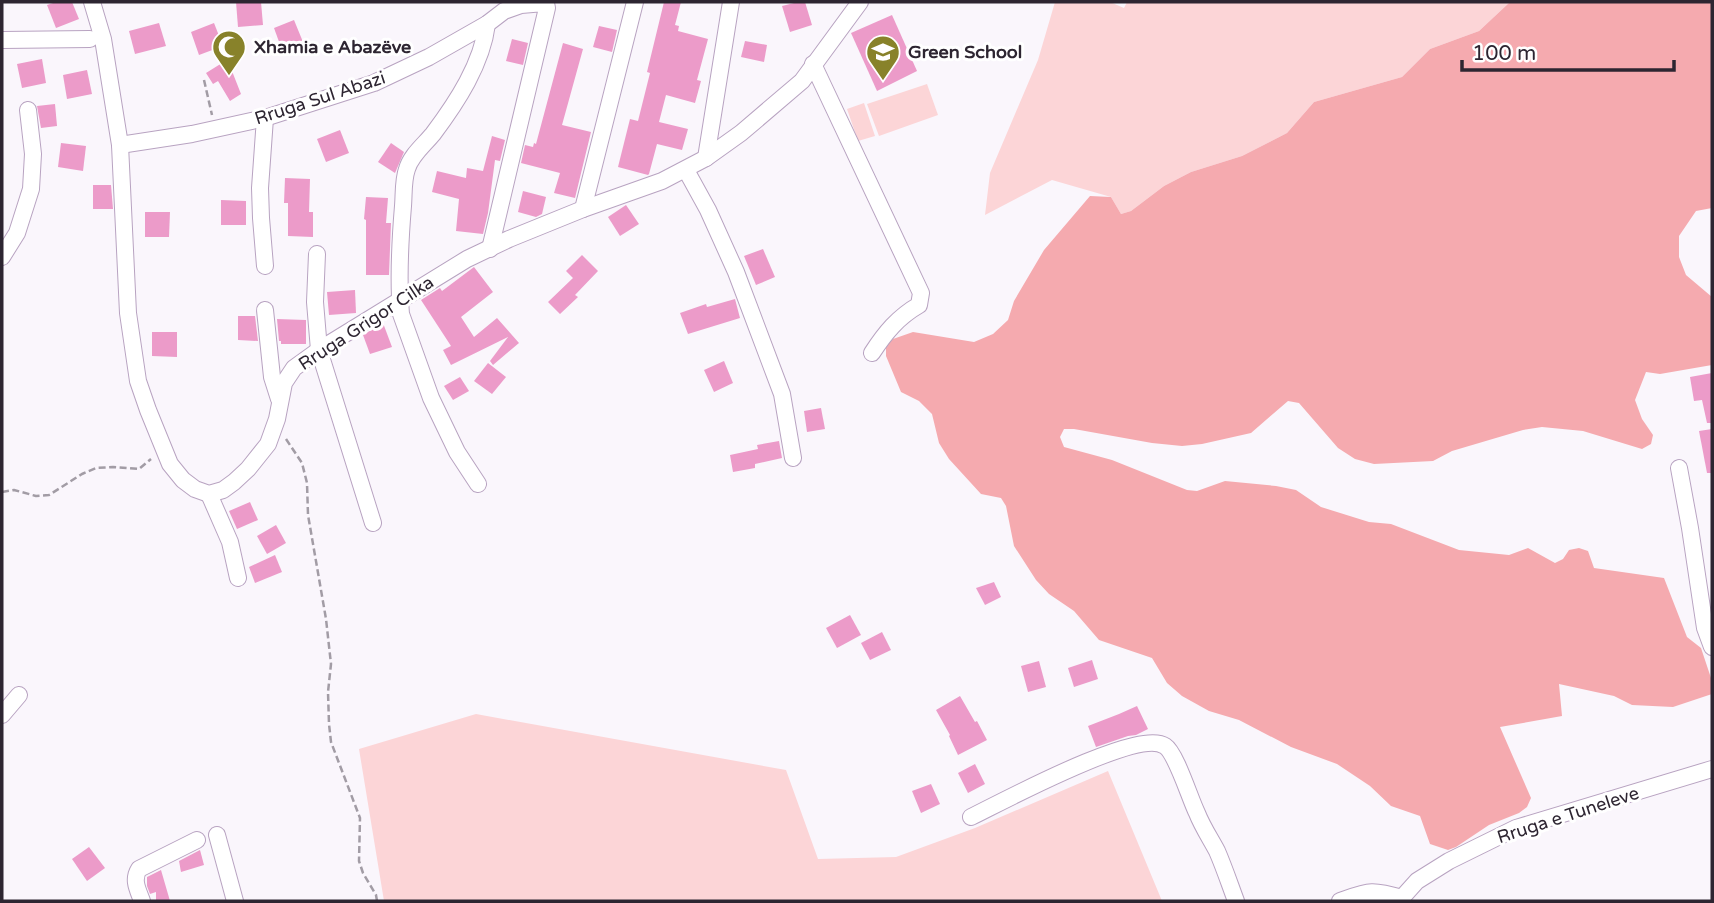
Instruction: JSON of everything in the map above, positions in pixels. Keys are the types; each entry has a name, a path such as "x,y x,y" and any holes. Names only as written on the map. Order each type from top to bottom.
{"street":[{"path":"92,2 103,39 120,145 128,313 138,381 170,464 183,480 195,489 209,494 230,542 238,578"},
{"path":"583,209 635,2"},
{"path":"706,158 731,2"},
{"name":"Rruga Grigor Cilka","path":"209,494 223,490 248,470 268,444 284,383 294,369 319,350 467,259 583,209 662,181 706,158 741,133 802,81 860,2"},
{"name":"Rruga Sul Abazi","path":"120,145 192,134 265,118 374,83 429,57 504,12 521,5 544,3 547,6 490,249"},
{"path":"478,484 457,452 431,398 401,314 401,224 407,169 460,92 481,52 487,24"},
{"path":"2,40 90,39"},
{"path":"813,64 921,293 919,305 885,333 872,353"},
{"path":"2,257 17,233 32,189 33,155 29,110"},
{"path":"265,118 260,188 265,266"},
{"path":"686,170 708,210 736,272 782,394 793,458"},
{"path":"317,254 315,302 319,350 373,523"},
{"path":"265,310 272,377 280,402"},
{"path":"1679,468 1705,628 1712,647"},
{"path":"2,715 19,695"},
{"path":"971,817 1061,772 1100,757 1154,742 1166,746 1174,759 1198,816 1218,854 1236,901"},
{"name":"Rruga e Tuneleve","path":"1400,900 1417,880 1516,828 1712,769"},
{"path":"217,835 235,901"},
{"path":"142,901 135,882 139,869 197,840"},
{"path":"1340,901 1372,891 1400,900"}],"path":[{"path":"204,80 213,118"},
{"path":"272,434 286,439 302,463 307,483 308,515 331,664 328,724 331,742 360,818 359,861 377,901"},
{"path":"2,492 14,490 36,496 49,495 96,468 139,469 152,458"}],"shaded area":[{"path":"1055,2 1110,2 1124,8 1127,2 1510,2 1479,31 1430,49 1402,77 1314,102 1287,133 1242,156 1191,172 1164,186 1131,211 1121,214 1111,197 1052,180 985,215 990,173 1038,60"},
{"path":"1510,2 1712,2 1712,208 1696,211 1679,236 1679,257 1686,275 1712,297 1712,365 1660,374 1646,372 1635,400 1642,419 1653,435 1651,444 1642,449 1583,431 1542,427 1452,451 1433,461 1374,464 1355,459 1338,448 1299,403 1288,401 1251,433 1202,444 1182,446 1152,443 1074,429 1064,429 1060,437 1064,447 1112,460 1187,490 1197,491 1225,481 1276,486 1296,490 1321,507 1369,522 1391,524 1459,550 1509,555 1528,548 1555,563 1563,559 1569,550 1579,548 1588,551 1594,568 1664,578 1687,637 1701,648 1712,681 1712,694 1673,707 1632,705 1614,696 1559,684 1562,716 1500,727 1531,798 1527,807 1489,825 1448,850 1430,844 1420,816 1391,806 1370,786 1337,764 1291,747 1239,720 1209,711 1182,696 1167,683 1152,658 1099,640 1074,611 1049,594 1036,580 1014,546 1006,506 1001,498 981,494 949,459 939,443 932,414 919,401 901,392 886,356 886,346 893,339 913,332 974,342 993,334 1008,320 1014,301 1044,250 1090,196 1111,197 1121,214 1131,211 1164,186 1191,172 1242,156 1287,133 1314,102 1402,77 1430,49 1479,31"},
{"path":"927,84 938,115 879,136 867,104"},
{"path":"864,103 875,136 858,141 847,109"},
{"path":"476,714 786,770 818,859 896,857 975,828 1108,771 1162,901 384,901 359,749"}],"building":[{"path":"72,2 79,19 56,28 47,5"},
{"path":"236,2 261,2 263,25 238,27"},
{"path":"664,2 681,2 675,25 679,26 678,31 708,39 697,80 701,81 695,103 666,95 659,122 688,129 682,150 657,144 648,175 618,167 630,119 638,121"},
{"path":"805,2 812,25 790,32 782,6"},
{"path":"892,15 917,71 877,91 851,33"},
{"path":"294,20 303,42 282,50 274,28"},
{"path":"159,23 166,46 135,54 129,31"},
{"path":"214,23 223,46 199,55 191,32"},
{"path":"599,26 617,30 612,52 593,47"},
{"path":"512,39 528,43 523,65 506,61"},
{"path":"745,41 767,45 764,62 741,57"},
{"path":"563,43 583,49 562,125 591,132 575,198 554,193 560,173 521,163 525,145 533,147 534,143 536,144"},
{"name":"Xhamia e Abazëve","path":"230,58 230,66 241,94 230,101 218,81 213,84 206,73"},
{"path":"42,59 46,83 22,88 17,64"},
{"path":"87,70 92,94 67,99 63,75"},
{"path":"55,104 57,126 41,128 37,106"},
{"path":"340,130 349,153 326,162 317,139"},
{"path":"492,136 505,140 500,161 495,160 483,234 456,231 459,199 432,192 437,171 466,178 467,168 483,171"},
{"path":"61,143 86,146 83,171 58,167"},
{"path":"391,143 404,152 395,173 378,162"},
{"path":"285,178 310,179 309,212 313,212 313,237 288,236 288,203 284,203"},
{"path":"93,185 111,185 113,209 93,209"},
{"path":"523,191 546,197 542,214 536,217 518,212"},
{"path":"366,197 388,198 386,223 391,223 389,275 366,275"},
{"path":"221,200 246,201 246,225 221,225"},
{"path":"626,205 639,224 620,236 608,217"},
{"path":"145,212 170,212 169,237 145,237"},
{"path":"763,249 775,277 756,285 744,256"},
{"path":"582,255 598,271 575,295 578,297 560,314 548,302 573,278 566,271"},
{"path":"474,267 493,292 461,317 474,337 497,318 519,343 493,365 490,361 508,337 451,365 443,350 451,346 421,300 440,288 442,291"},
{"path":"355,290 356,313 329,315 327,292"},
{"path":"735,299 740,318 688,334 680,313 706,304 707,307"},
{"path":"238,316 255,316 258,341 238,340"},
{"path":"277,319 306,320 306,344 281,344"},
{"path":"383,323 392,347 370,354 363,335"},
{"path":"152,332 177,332 177,357 152,356"},
{"path":"724,361 733,383 714,392 704,370"},
{"path":"488,363 506,377 492,394 474,381"},
{"path":"1712,373 1712,423 1707,423 1702,400 1694,401 1690,377"},
{"path":"460,377 469,391 453,400 444,386"},
{"path":"821,408 825,429 807,432 804,411"},
{"path":"1712,429 1712,473 1707,473 1699,431"},
{"path":"779,441 782,458 755,464 755,468 733,472 730,455 758,449 757,445"},
{"path":"250,502 258,520 237,529 229,511"},
{"path":"276,525 286,543 267,554 257,536"},
{"path":"275,555 282,572 255,583 249,567"},
{"path":"994,582 1001,597 985,605 976,588"},
{"path":"850,615 861,635 837,648 826,628"},
{"path":"882,632 891,650 870,660 861,643"},
{"path":"1092,660 1098,679 1074,687 1068,668"},
{"path":"1039,661 1046,687 1028,692 1021,666"},
{"path":"960,696 987,740 958,755 936,710"},
{"path":"1137,706 1148,729 1096,747 1088,726"},
{"path":"975,764 985,784 968,793 958,773"},
{"path":"931,784 940,804 921,813 912,791"},
{"path":"89,847 105,868 87,881 72,859"},
{"path":"200,850 204,865 181,872 179,861"},
{"path":"161,870 170,901 156,901 156,892 150,894 147,886 147,877"}],"place":[{"name":"Xhamia e Abazëve","path":"229,77"},
{"name":"Green School","path":"883,82"}]}
